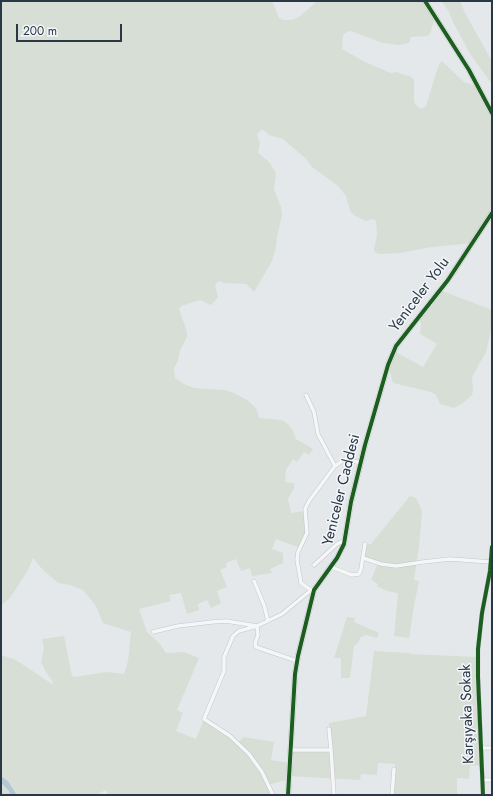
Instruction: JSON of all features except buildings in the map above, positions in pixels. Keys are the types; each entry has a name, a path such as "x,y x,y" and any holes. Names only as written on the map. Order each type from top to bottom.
{"street":[{"path":"425,1 469,70 492,114"},
{"name":"Yeniceler Yolu","path":"379,398 388,365 396,346 448,280 492,213"},
{"path":"306,395 314,412 316,428 320,440 335,466"},
{"name":"Yeniceler Caddesi","path":"288,795 297,661 312,590 340,554 345,540 351,502 379,398"},
{"path":"273,795 262,772 249,754 230,736 204,719 224,671 224,656 233,636 239,631 257,626 288,610 312,590 301,583 297,560 298,552 307,533 305,509 309,501 335,466 345,459 361,463"},
{"path":"314,565 337,544 345,540"},
{"path":"331,567 352,575 357,575 361,569 365,544"},
{"name":"Karşıyaka Sokak","path":"483,795 478,649 492,547"},
{"path":"363,558 381,564 396,566 453,559 491,559"},
{"path":"254,581 264,605 268,621"},
{"path":"153,632 183,625 226,621 257,626"},
{"path":"257,626 258,632 255,643 256,647 297,661"},
{"path":"329,730 334,795"},
{"path":"482,748 492,748"},
{"path":"291,750 331,750"},
{"path":"392,795 394,769"},
{"path":"483,780 492,780"}],"shaded area":[{"path":"1,1 272,1 279,18 283,20 291,20 299,17 317,1 425,1 435,17 430,34 427,36 411,37 409,43 399,45 383,43 351,31 343,35 342,49 365,62 391,73 396,72 411,77 414,80 414,102 421,109 426,106 439,64 442,61 464,82 473,85 477,84 492,113 492,213 473,243 432,247 400,253 376,253 374,248 377,236 376,221 373,219 366,221 355,216 350,211 346,196 337,185 312,167 305,158 283,139 269,135 262,129 257,134 260,143 258,153 269,162 276,173 274,189 281,207 282,215 272,261 254,292 246,284 225,283 219,281 215,285 218,297 211,305 200,300 181,306 179,309 187,332 187,337 180,350 178,361 174,368 175,378 194,388 224,390 234,393 247,400 255,407 259,418 282,420 289,425 296,439 313,449 309,455 304,452 297,462 293,459 286,470 285,482 294,483 294,488 288,499 291,513 305,511 307,527 300,548 276,539 272,549 283,553 283,563 270,569 272,573 252,576 250,568 241,571 236,559 226,563 227,567 220,570 227,587 217,591 221,603 211,608 207,600 198,604 199,610 187,614 181,593 169,595 171,601 139,609 147,632 160,644 166,653 184,652 199,658 177,710 183,713 176,731 196,739 204,719 238,743 243,737 274,742 271,760 289,763 291,750 331,750 329,723 366,716 374,651 478,657 483,766 470,765 469,779 457,778 457,794 467,795 392,795 395,764 378,763 377,775 361,774 360,780 289,776 289,779 268,785 271,795 108,795 106,790 95,795 17,795 8,781 1,776 1,655 14,659 52,684 53,682 41,662 44,648 42,639 64,636 72,676 74,677 107,672 124,674 128,661 131,632 103,623 96,606 83,590 70,585 58,583 43,570 33,558 28,570 10,598 1,605"},
{"path":"441,1 460,1 465,13 492,61 492,84 470,54 448,10"},
{"path":"440,290 492,310 492,326 486,352 472,377 472,395 463,403 454,408 440,404 436,395 431,392 393,383 387,366 394,351 423,367 437,344 420,334 421,324 419,318"},
{"path":"410,496 416,498 422,511 414,580 419,581 409,638 394,636 398,593 387,591 377,586 378,584 371,580 378,563 363,558 365,545 371,544"},
{"path":"347,617 355,618 354,622 379,633 377,638 366,635 361,637 358,643 354,646 350,678 341,678 341,658 334,658"},
{"path":"1,783 9,791 10,795 1,795"}],"water":[{"path":"1,776 8,781 17,795 10,795 9,791 1,783"}],"cycle path":[{"path":"425,1 469,70 492,113"},
{"path":"288,795 295,674 298,656 314,590 337,558 344,544 351,502 365,445 388,365 396,346 448,280 492,213"},
{"path":"483,795 478,649 482,613 490,571 492,547"}]}
